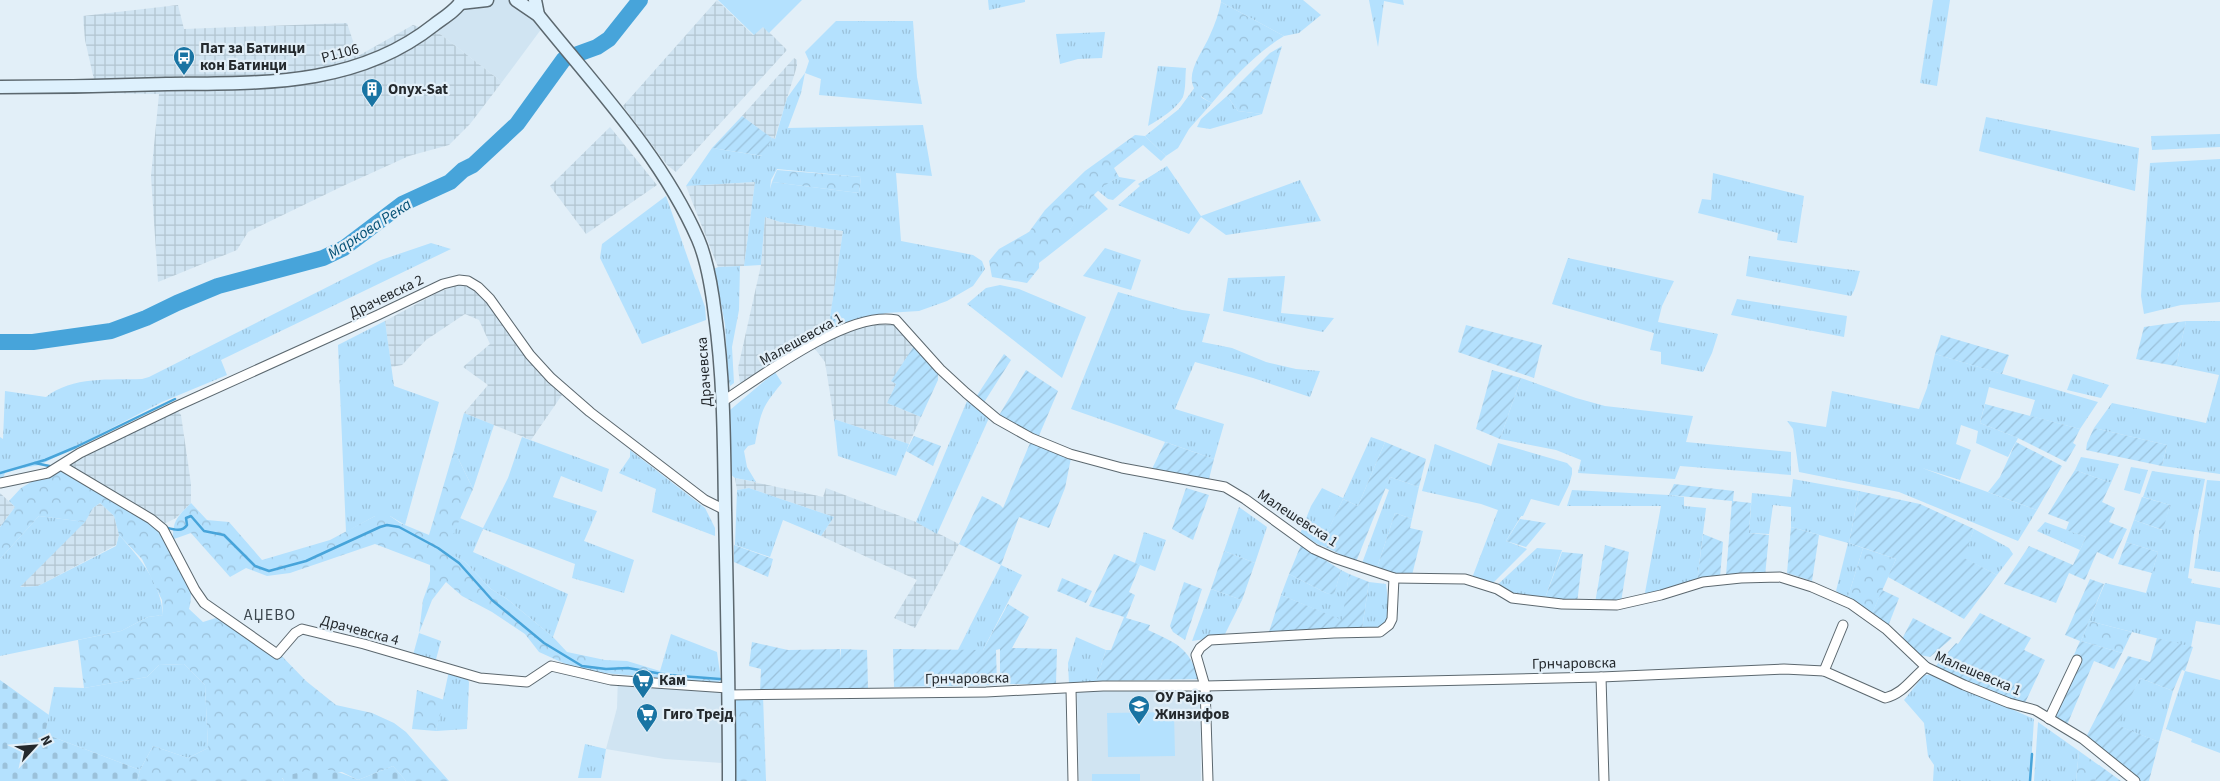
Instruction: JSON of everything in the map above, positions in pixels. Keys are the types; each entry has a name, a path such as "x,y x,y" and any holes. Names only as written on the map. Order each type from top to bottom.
{"main road":[{"path":"461,2 487,0"},
{"name":"Драчевска","path":"516,0 538,15 646,149 668,183 699,240 713,298 720,353 725,510 729,781"},
{"name":"Драчевска","path":"535,0 538,15"},
{"name":"P1106","path":"0,88 261,82 328,74 362,66 399,49 415,40 461,2"}],"street":[{"name":"Драчевска 2","path":"0,483 39,476 62,466 80,453 176,406 317,344 443,284 459,280 468,281 478,286 490,299 530,355 551,378 590,412 705,500 725,510"},
{"name":"Малешевска 1","path":"722,402 803,350 843,328 868,322 896,320 940,369 966,393 997,419 1031,438 1070,454 1122,468 1225,487 1245,499 1314,549 1334,558 1394,578 1465,579 1496,589 1512,598 1562,604 1601,605 1634,602 1703,582 1741,578 1780,577 1812,587 1852,604 1886,629 1926,667 1964,685 2010,703 2035,710 2083,739 2135,781"},
{"name":"Драчевска 4","path":"62,466 164,529 195,590 204,603 277,654 295,633 302,629 364,644 480,678 527,682 551,666 611,680 728,691"},
{"path":"1208,781 1205,686 1196,655 1200,648 1210,640 1334,633 1374,633 1383,631 1392,619 1394,578"},
{"path":"1824,672 1843,626"},
{"path":"2049,719 2076,660"},
{"name":"Грнчаровска","path":"728,691 1071,689 1103,686 1205,686 1601,677 1784,669 1824,672 1885,698 1893,697 1904,689 1926,667"},
{"path":"1601,677 1604,781"},
{"path":"1071,689 1073,781"}],"shaded area":[{"path":"487,0 516,0 545,24 502,82 440,34 429,29 452,11"},
{"path":"717,0 753,35 763,26 787,50 676,172 667,165 623,106"},
{"path":"178,5 184,29 347,23 358,56 413,25 440,34 502,82 470,124 449,145 409,156 345,185 248,232 237,250 158,282 151,176 159,94 97,93 85,40 83,16"},
{"path":"794,58 797,60 797,66 774,140 742,116"},
{"path":"610,127 657,185 586,234 550,186"},
{"path":"755,182 744,266 718,267 686,186"},
{"path":"765,217 780,222 843,231 828,330 770,364 746,382 740,383 738,368 761,265"},
{"path":"459,284 470,285 492,308 538,372 562,395 531,440 464,413 488,385 463,367 490,344 479,320 465,314 426,340 402,365 391,367 385,321 437,293"},
{"path":"871,324 895,325 914,346 892,381 896,384 887,403 921,417 909,444 834,419 825,362 812,345 843,328"},
{"path":"176,409 181,415 191,484 191,503 176,518 164,524 69,464"},
{"path":"735,478 823,497 826,488 916,522 959,544 915,628 894,618 917,580 821,536 834,517 749,488 737,490"},
{"path":"0,493 15,507 0,527"},
{"path":"100,503 114,516 119,535 116,545 38,586 19,587 93,508"},
{"path":"618,675 723,683 722,763 665,759 606,749 617,708"},
{"name":"ОУ Рајко Жинзифов","path":"1200,688 1201,781 1079,781 1077,690"}],"green space":[{"path":"718,0 802,0 769,33 763,27 754,35"},
{"path":"988,0 1025,0 1025,2 989,10"},
{"path":"1221,0 1303,0 1321,15 1299,33 1284,36 1221,2"},
{"path":"1369,0 1403,0 1404,5 1384,1 1378,47"},
{"path":"1933,0 1950,0 1937,86 1920,83"},
{"path":"1221,2 1284,36 1246,66 1212,103 1201,96 1194,88 1192,80 1196,63 1214,27"},
{"path":"836,21 913,21 917,77 922,104 819,95 821,79 805,73 809,61 805,52"},
{"path":"1105,32 1102,58 1078,59 1060,64 1056,34"},
{"path":"1282,46 1262,114 1238,111 1227,96 1270,53"},
{"path":"1158,66 1186,68 1185,90 1183,97 1177,105 1148,126"},
{"path":"805,73 801,93 788,128 923,125 932,176 896,173 901,241 973,255 982,261 985,269 973,286 947,301 919,311 886,313 828,330 843,231 780,222 765,217 761,265 744,266 755,182 686,186 712,148 762,156 772,138 775,139 787,98","holes":["777,169 861,177 859,193 772,182 770,189 771,180"]},
{"path":"1195,87 1202,98 1212,103 1189,129 1178,148 1166,156 1145,136 1179,109"},
{"path":"1227,96 1238,111 1262,114 1210,129 1197,127 1201,119"},
{"path":"742,116 772,138 763,156 712,148"},
{"path":"1986,117 2139,148 2135,191 1979,151"},
{"path":"2220,134 2220,147 2152,150 2151,136"},
{"path":"1135,135 1145,136 1166,156 1161,161 1143,145 1114,168 1119,177 1109,182 1090,199 1068,232 1039,263 1039,268 1027,283 992,277 989,261 999,249 1029,232 1045,210 1085,171"},
{"path":"2220,159 2220,302 2181,305 2144,314 2141,296 2150,163"},
{"path":"1167,166 1201,216 1300,180 1321,221 1226,235 1201,217 1189,234 1118,205 1140,186 1138,184"},
{"path":"777,170 861,177 859,193 772,182"},
{"path":"1713,173 1804,196 1797,243 1777,240 1778,233 1698,213 1702,199 1711,200"},
{"path":"1119,177 1136,180 1113,200 1108,199 1097,190 1102,186"},
{"path":"1093,194 1108,209 1039,263 1070,229"},
{"path":"666,196 705,307 706,320 642,344 600,258 602,244"},
{"path":"431,243 451,249 221,360 227,375 162,402 40,465 6,471 0,481 0,437 3,439 5,391 46,397 56,390 80,382 149,377 381,260"},
{"path":"1105,248 1141,260 1131,290 1083,276"},
{"path":"1749,256 1860,271 1851,296 1746,276"},
{"path":"1568,258 1674,281 1662,306 1658,322 1718,334 1703,372 1661,364 1661,352 1650,350 1654,333 1552,304"},
{"path":"740,266 739,310 732,347 734,383 730,386 725,324 714,269 718,267"},
{"path":"1285,276 1281,313 1334,318 1323,332 1223,311 1228,278"},
{"path":"1000,285 1019,289 1086,317 1062,378 967,304 986,288"},
{"path":"1118,292 1182,310 1210,314 1202,342 1232,348 1266,362 1296,369 1320,371 1310,397 1253,378 1195,362 1175,409 1224,424 1214,459 1071,409"},
{"path":"1737,299 1847,316 1844,337 1731,315"},
{"path":"385,321 394,386 439,402 405,525 390,516 375,516 346,532 338,345"},
{"path":"2186,321 2220,321 2220,474 2162,466 2167,445 2094,428 2112,403 2206,423 2219,375 2176,366"},
{"path":"2186,321 2176,366 2136,359 2144,327"},
{"path":"1466,325 1542,345 1534,378 1458,352"},
{"path":"1941,335 2009,355 2002,374 1935,354"},
{"path":"914,346 938,374 938,380 921,417 887,403 896,384 891,381"},
{"path":"1004,354 1011,360 983,404 976,397"},
{"path":"1935,354 2098,402 2080,429 2030,416 2035,400 1989,387 1980,423 2018,438 2008,457 1976,443 1978,431 1961,425 1956,444 1971,450 1960,480 1922,468 2037,510 2018,541 1899,492 1799,472 1793,429 1787,421 1826,427 1832,391 1919,409 1927,388"},
{"path":"1026,370 1058,391 1038,438 998,417"},
{"path":"1492,370 1521,378 1500,439 1476,429"},
{"path":"775,372 782,383 769,399 762,412 755,444 748,446 744,451 747,467 756,482 735,478 730,474 730,410"},
{"path":"2073,374 2109,385 2101,398 2067,390"},
{"path":"1521,378 1576,398 1605,406 1693,416 1686,442 1791,452 1791,475 1680,466 1675,479 1578,473 1581,460 1556,450 1500,439"},
{"path":"967,401 989,418 937,534 916,522"},
{"path":"1985,404 2080,429 2073,443 2076,445 2066,462 2018,438 1980,423"},
{"path":"464,413 494,425 473,489 454,450"},
{"path":"834,419 909,444 896,476 838,456"},
{"path":"2094,428 2167,445 2162,466 2086,450"},
{"path":"914,436 941,446 933,466 906,451"},
{"path":"522,437 609,469 602,492 561,476 553,497 597,511 584,541 634,560 624,593 572,578 575,564 483,529 473,552 568,594 553,637 507,599 491,589 465,562 445,551 460,518 483,528 508,478"},
{"path":"1371,437 1385,442 1358,506 1343,499 1321,546 1300,534 1311,506 1322,488 1343,498"},
{"path":"1165,442 1214,459 1209,479 1151,471"},
{"path":"1385,442 1426,459 1419,487 1390,477 1356,562 1321,545 1343,499 1358,506"},
{"path":"2016,442 2062,466 2037,510 1988,492 2000,477"},
{"path":"1030,443 1071,458 1065,488 1049,528 1019,517 1001,565 959,544 982,496 1003,508"},
{"path":"1498,443 1567,463 1572,468 1572,474 1559,506 1531,499 1523,516 1521,516 1506,541 1527,549 1491,585 1472,578 1498,510 1481,504 1422,491 1435,444 1491,466"},
{"path":"454,450 473,489 446,551 465,562 491,589 507,599 553,637 567,652 605,660 627,661 660,671 721,680 717,683 581,671 539,652 525,634 492,612 462,596 446,582 432,600 419,633 423,600 430,581 430,565 375,544 290,573 267,576 246,568 230,577 191,533 174,539 184,564 191,591 189,609 203,622 219,617 272,646 306,681 336,705 372,713 394,723 406,732 449,781 406,781 393,766 358,780 342,772 282,778 284,781 137,781 140,770 153,746 188,758 208,748 205,685 184,664 159,665 147,677 84,688 78,640 121,631 148,617 163,615 162,600 142,559 119,535 114,516 100,503 93,508 85,522 39,516 0,559 0,527 15,507 9,501 21,488 33,481 46,479 69,464 164,524 173,537 177,518 191,503 207,520 229,522 262,560 330,540 375,516 390,516 400,523 429,535"},
{"path":"630,450 705,508 715,528 715,536 652,512 656,489 619,473 630,457"},
{"path":"2081,457 2119,464 2111,483 2075,470"},
{"path":"2131,467 2148,470 2140,494 2124,490"},
{"path":"2075,470 2111,483 2102,502 2115,508 2109,522 2127,529 2113,559 2097,552 2085,580 2069,573 2056,603 2004,584 2029,546 2073,565 2086,537 2066,530 2069,522 2048,514"},
{"path":"2152,471 2205,479 2194,534 2188,578 2192,579 2191,583 2220,588 2220,625 2196,621 2191,647 2089,621 2105,583 2146,593 2158,552 2126,542 2134,520 2162,530 2170,505 2143,497"},
{"path":"1390,477 1419,487 1412,519 1395,513 1376,571 1361,566 1389,490 1385,488"},
{"path":"1793,479 1859,491 1849,543 1863,548 1847,600 1836,591 1848,543 1791,527 1791,507 1773,505 1769,534 1749,533 1752,493 1791,497"},
{"path":"2207,480 2220,481 2220,572 2194,568"},
{"path":"1674,484 1734,491 1733,501 1751,503 1749,533 1769,535 1765,576 1726,575 1732,501 1669,495"},
{"path":"749,488 834,517 821,536 783,520 770,557 735,545 737,490"},
{"path":"1186,488 1209,495 1193,540 1172,529"},
{"path":"1572,490 1684,497 1684,506 1706,508 1697,582 1644,598 1661,506 1567,506"},
{"path":"1859,491 1920,504 1974,529 1964,558 1997,575 1964,619 1888,577 1896,559 1849,543"},
{"path":"2142,497 2170,505 2163,530 2134,520"},
{"path":"1239,507 1267,527 1255,563 1224,551"},
{"path":"1395,513 1412,519 1410,528 1423,531 1412,575 1376,571"},
{"path":"39,516 85,522 20,587 38,586 116,546 119,535 142,562 154,582 163,615 148,617 121,631 0,656 0,559"},
{"path":"1520,519 1546,523 1526,547 1506,541"},
{"path":"2045,522 2086,537 2080,550 2037,531"},
{"path":"1791,527 1819,535 1812,581 1787,573"},
{"path":"1974,529 2009,548 2013,554 1997,575 1963,558"},
{"path":"1144,532 1166,540 1155,571 1135,563"},
{"path":"1703,534 1723,542 1720,577 1697,582"},
{"path":"2126,542 2158,552 2152,573 2118,564"},
{"path":"734,545 773,559 768,577 734,562"},
{"path":"1301,545 1341,570 1334,595 1326,593 1289,574"},
{"path":"1605,545 1629,552 1621,602 1595,603"},
{"path":"1537,548 1562,550 1544,601 1511,595 1495,587"},
{"path":"1863,548 1896,559 1871,616 1847,600"},
{"path":"1224,551 1255,563 1242,600 1211,589"},
{"path":"1562,552 1583,554 1577,603 1544,601"},
{"path":"1114,554 1140,565 1129,592 1135,595 1126,618 1150,625 1148,630 1180,647 1191,659 1200,679 1096,681 1106,650 1111,650 1124,617 1089,606"},
{"path":"1001,565 1022,575 983,650 958,650"},
{"path":"1341,570 1349,574 1343,621 1281,595 1289,574 1326,593 1334,594"},
{"path":"1349,574 1369,582 1362,629 1268,635 1281,595 1342,620"},
{"path":"1062,578 1092,591 1086,603 1057,591"},
{"path":"2090,579 2104,584 2081,641 2122,653 2114,669 2094,661 2067,725 2051,716 2061,685 2080,641 2065,635"},
{"path":"1184,582 1202,589 1185,640 1173,632 1170,626"},
{"path":"1369,582 1386,584 1390,616 1385,626 1368,631 1362,629"},
{"path":"1211,589 1242,600 1224,636 1192,641"},
{"path":"1882,590 1899,598 1887,629 1871,616"},
{"path":"1008,604 1029,617 1012,648 1057,649 1056,684 1000,684 1000,649 996,650 997,685 894,687 893,649 983,650"},
{"path":"1980,613 2031,638 2024,650 2045,660 2025,703 1997,695 1935,667 1956,643 1958,644"},
{"path":"1913,618 1952,638 1930,657 1920,655 1901,641"},
{"path":"2089,621 2132,632 2122,653 2081,641"},
{"path":"419,633 441,641 435,663 413,655"},
{"path":"671,634 717,652 721,680 660,671"},
{"path":"1076,637 1106,650 1096,681 1069,684 1068,663"},
{"path":"2157,638 2193,647 2185,671 2182,670 2173,691 2140,678 2117,725 2159,742 2149,781 2139,781 2085,739 2128,656 2150,662"},
{"path":"752,642 788,650 840,649 841,659 841,649 867,650 868,688 760,691 761,669 749,666"},
{"path":"184,664 205,685 208,748 188,758 153,746 140,770 45,734 54,687 84,688 147,677 159,665"},
{"path":"449,671 467,679 469,682 467,729 436,731"},
{"path":"2185,671 2220,680 2220,753 2191,742 2192,739 2166,729"},
{"path":"1924,675 1934,675 2034,719 2030,781 1933,781 1934,765 1928,756 1924,723 1904,700"},
{"path":"2140,678 2173,691 2159,742 2116,725"},
{"path":"0,680 49,715 45,734 140,770 137,781 0,781"},
{"path":"417,690 444,700 436,731 412,729"},
{"path":"728,695 763,696 766,781 729,781"},
{"path":"1174,712 1175,756 1108,757 1107,713"},
{"path":"2038,722 2079,751 2076,781 2034,781"},
{"path":"585,744 606,749 601,778 578,778"},
{"path":"2079,751 2100,766 2095,781 2076,781"},
{"path":"2099,765 2121,781 2095,781"},
{"path":"393,766 406,781 284,781 282,777 320,769 338,772 358,780"},
{"path":"1092,774 1140,774 1140,781 1092,781"}],"waterway":[{"name":"Маркова Река","path":"0,342 33,342 111,331 146,318 218,286 323,258 344,248 402,204 450,182 463,170 473,165 517,124 564,59 597,47 609,39 640,0"},
{"path":"0,473 45,460 76,447 175,399"},
{"path":"35,463 54,467"},
{"path":"165,527 177,530 182,529 187,525 186,518 191,516 204,531 224,535 255,566 269,571 306,561 380,527 387,525 399,527 438,548 459,563 492,600 544,643 582,666 606,669 628,668 668,675 720,679"},
{"path":"2030,781 2032,754"}],"place":[{"name":"Пат за Батинци кон Батинци","path":"184,76"},
{"name":"Onyx-Sat","path":"372,108"},
{"name":"Кам","path":"643,699"},
{"name":"ОУ Рајко Жинзифов","path":"1139,725"},
{"name":"Гиго Трејд","path":"647,733"}],"district":[{"name":"АЏЕВО","path":"270,614"}]}
